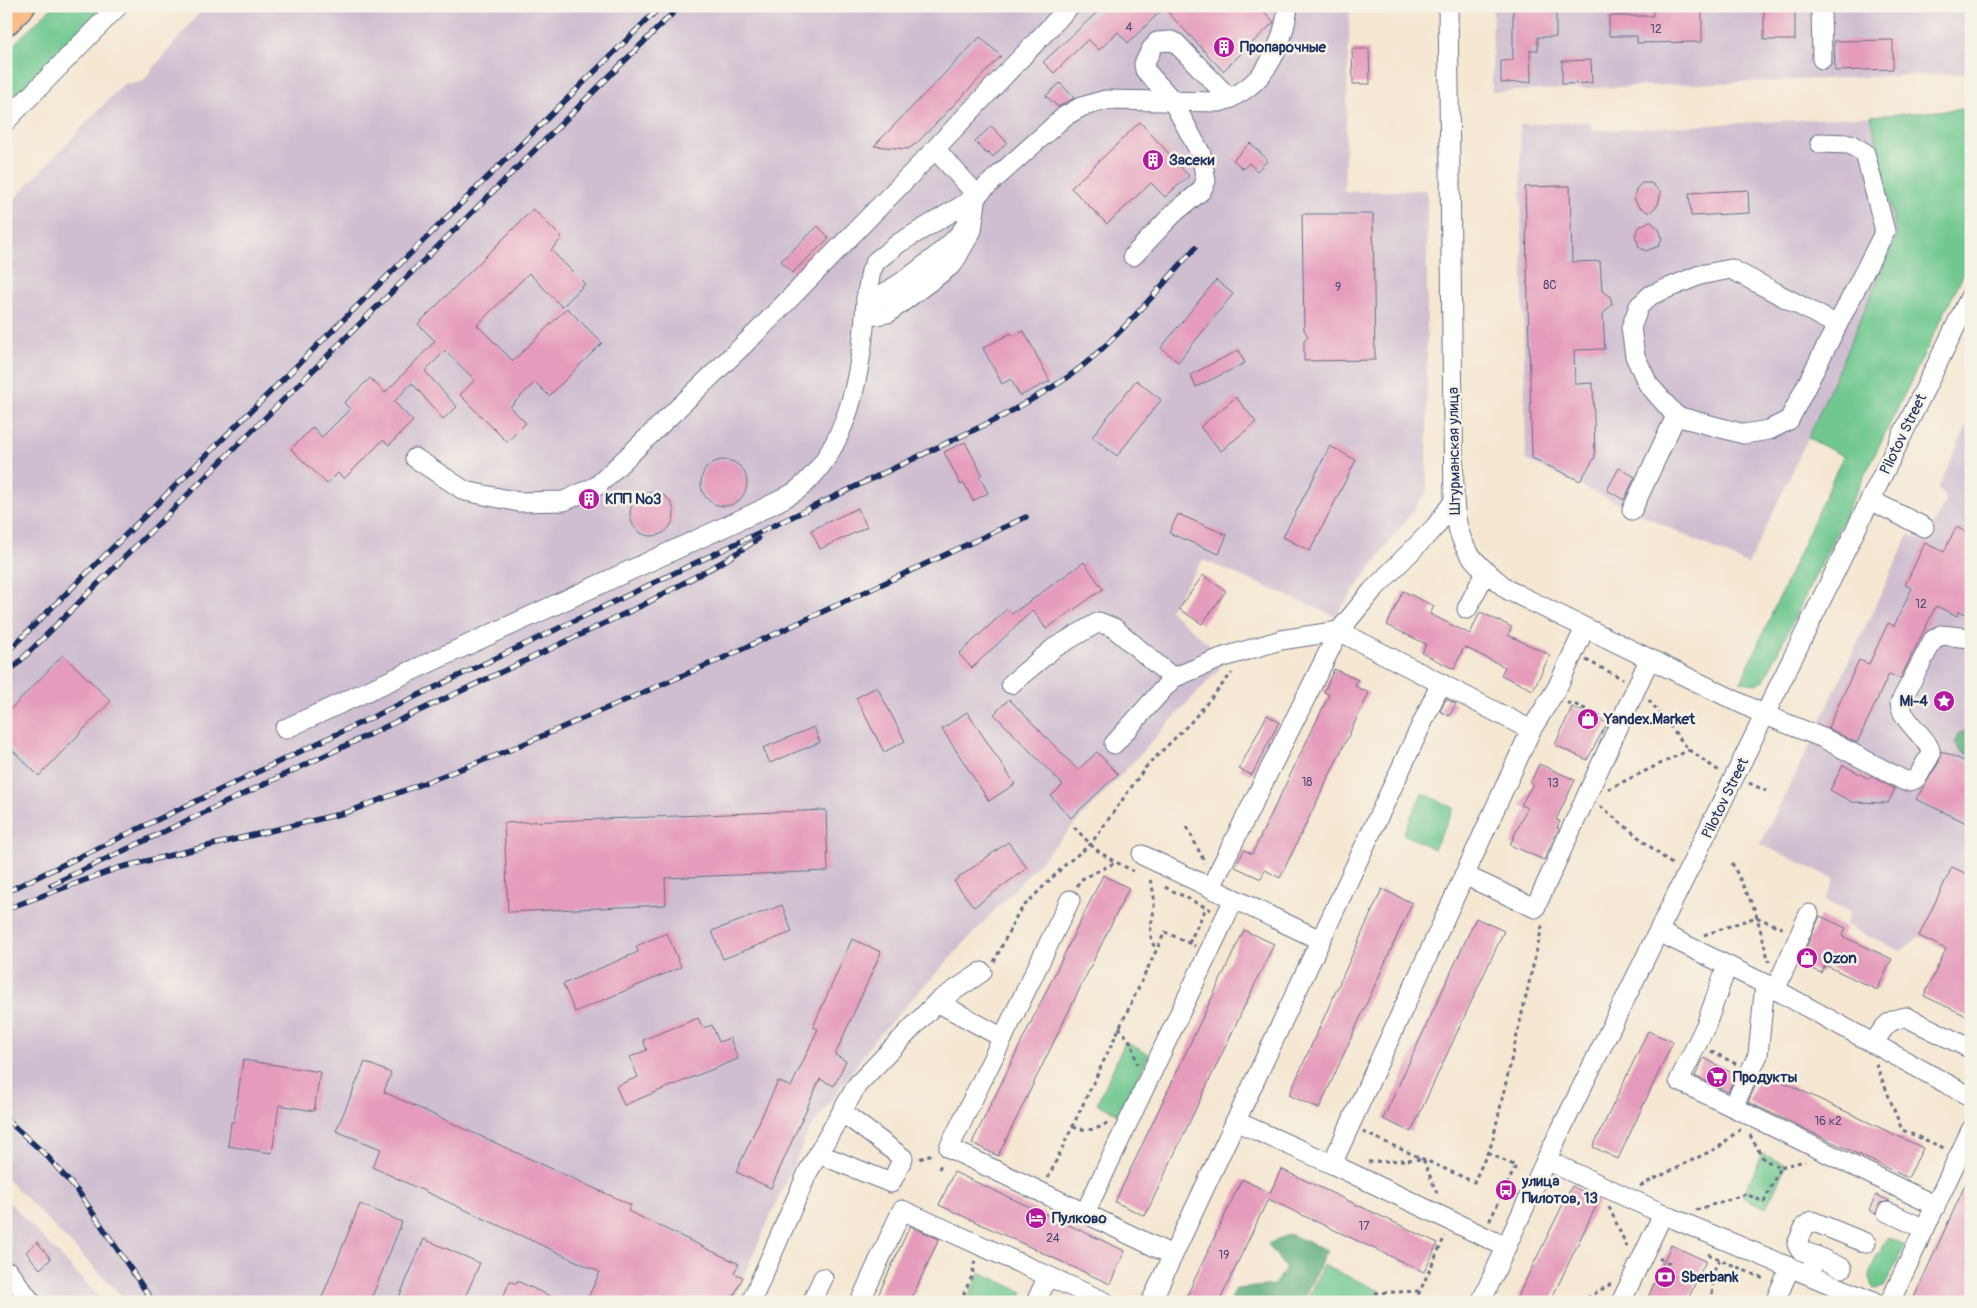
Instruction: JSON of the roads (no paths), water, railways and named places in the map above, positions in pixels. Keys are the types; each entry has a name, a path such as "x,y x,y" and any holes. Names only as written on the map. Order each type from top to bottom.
{"highway":[{"path":"6,22 22,6"}],"street":[{"path":"6,122 118,6"},
{"path":"415,458 464,491 519,502 564,501 588,491 605,479 760,329 935,149 1070,6"},
{"path":"285,729 721,528 800,488 833,447 844,422 856,382 862,349 865,308 871,271 876,262 899,243 976,196 1065,116 1081,107 1105,100 1220,102 1230,99 1250,87 1278,50 1285,30 1288,6"},
{"name":"Штурманская улица","path":"1448,6 1454,501 1461,542 1486,571 1508,590 1764,715 1823,738 1905,782 1912,782 1917,778 1930,754 1929,747 1902,716 1900,703 1933,640 1941,635 1971,638"},
{"path":"1821,6 1822,59"},
{"path":"1133,256 1174,213 1201,191 1206,181 1201,154 1172,100 1145,70 1144,64 1154,45 1171,41 1176,43 1230,99"},
{"path":"1820,143 1850,144 1865,153 1885,232 1789,420 1768,430 1744,434 1676,416 1648,384 1635,356 1631,328 1640,306 1650,295 1700,275 1730,270 1837,325"},
{"path":"865,308 888,313 953,264 972,230 976,196 935,149"},
{"name":"Pilotov Street","path":"1485,1300 1506,1247 1546,1160 1971,295"},
{"path":"1632,510 1676,416"},
{"path":"1870,500 1924,527"},
{"path":"1214,885 1339,631 1372,591 1435,528 1454,501"},
{"path":"1467,609 1486,571"},
{"path":"1011,684 1054,648 1099,622 1114,628 1173,678"},
{"path":"1332,1164 1531,730 1548,702 1585,628"},
{"path":"1114,744 1173,678 1238,653 1281,640 1339,631 1531,730"},
{"path":"1464,875 1535,908 1649,660"},
{"path":"1150,1302 1441,683"},
{"path":"1142,855 1214,885 1234,899 1320,940"},
{"path":"1085,1213 1234,899"},
{"path":"1070,900 949,1148 1172,1255"},
{"path":"1733,1107 1758,1055 1773,985 1800,936 1809,914"},
{"path":"1659,932 1727,966 1773,985 1870,1042 1971,1097"},
{"path":"1727,966 1697,1044 1679,1081 1936,1206"},
{"path":"751,1302 808,1172 857,1085 937,1002 982,972"},
{"path":"937,1002 1003,1038"},
{"path":"1870,1042 1886,1023 1895,1018 1906,1018 1971,1049"},
{"path":"819,1154 891,1183 903,1158 842,1112"},
{"path":"1235,1121 1332,1164 1506,1247"},
{"path":"1890,1302 1971,1130"},
{"path":"1546,1160 1663,1214 1790,1267 1862,1300"},
{"path":"860,1302 902,1210 1105,1302"},
{"path":"1887,1212 1925,1229"},
{"path":"1622,1302 1663,1214"},
{"path":"1842,1268 1800,1250 1797,1244 1805,1226 1812,1221 1866,1243"},
{"path":"1808,1275 1816,1256"},
{"path":"1778,1294 1790,1267"},
{"path":"9,1272 31,1302"},
{"path":"1036,1302 1048,1276"},
{"path":"812,1302 823,1278"}],"railway":[{"path":"6,653 661,6"},
{"path":"6,675 680,6"},
{"path":"6,892 999,418 1051,388 1085,364 1135,316 1195,248"},
{"path":"6,909 118,868 348,812 505,752 721,659 1026,517"},
{"path":"51,885 643,605 726,560 758,539"},
{"path":"6,1119 47,1156 80,1194 153,1302"}],"place":[{"name":"Пропарочные","path":"1224,47"},
{"name":"Засеки","path":"1153,160"},
{"name":"КПП №3","path":"589,499"},
{"name":"Mi-4","path":"1944,701"},
{"name":"Yandex.Market","path":"1588,719"},
{"name":"Ozon","path":"1807,958"},
{"name":"Продукты","path":"1717,1077"},
{"name":"улица Пилотов, 13","path":"1506,1190"},
{"name":"Пулково","path":"1036,1218"},
{"name":"Sberbank","path":"1665,1277"}]}
